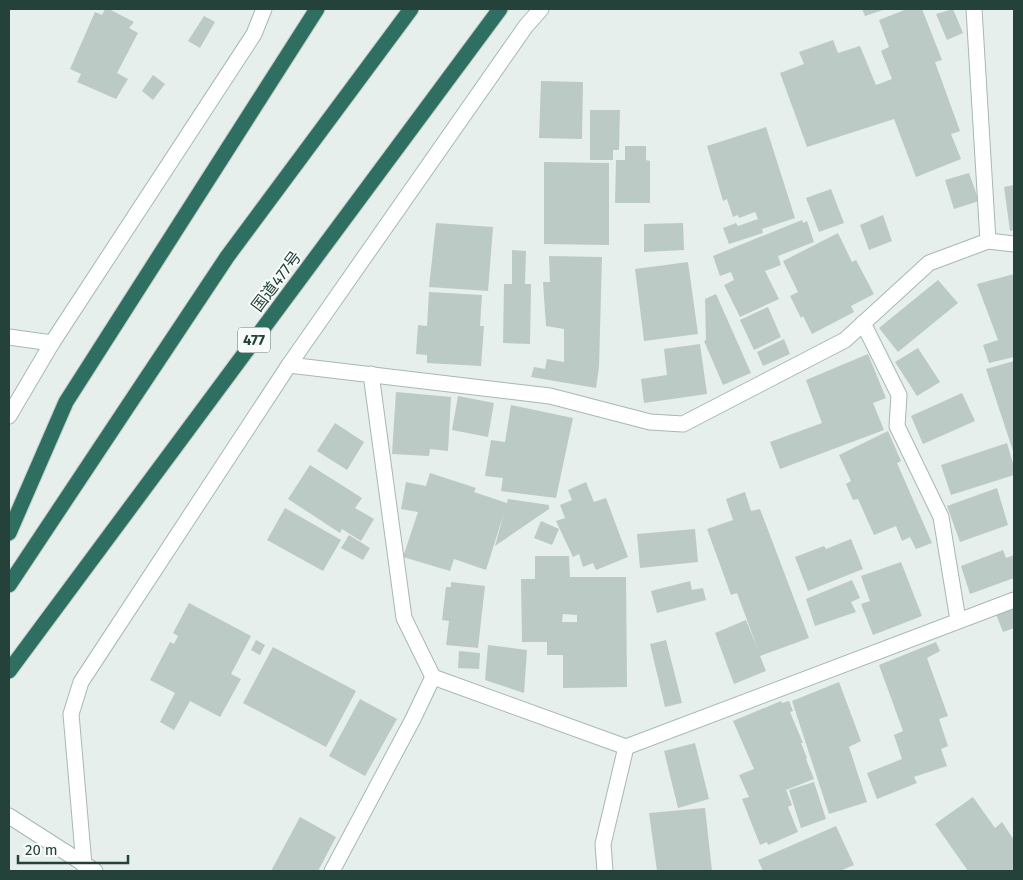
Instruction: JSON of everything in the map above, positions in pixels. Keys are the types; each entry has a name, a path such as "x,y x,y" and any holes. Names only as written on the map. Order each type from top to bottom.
{"highway":[{"path":"9,533 66,402 316,9"},
{"path":"9,586 227,257 411,9"},
{"name":"国道477号","path":"9,671 500,9"}],"street":[{"path":"9,416 52,343 254,34 264,9"},
{"path":"89,868 71,714 81,682 289,365 526,26 541,9"},
{"path":"974,9 988,241"},
{"path":"289,365 550,396 650,422 683,424 845,340 929,263 988,241 1014,244"},
{"path":"863,323 899,395 897,426 941,517 958,620"},
{"path":"9,337 52,343"},
{"path":"370,374 404,618 433,677 626,747 1014,600"},
{"path":"332,871 413,719 433,677"},
{"path":"605,871 604,844 626,747"},
{"path":"9,816 89,868"},
{"path":"69,871 89,868"}],"building":[{"path":"105,9 109,9 134,22 129,28 138,33 117,73 128,79 116,99 77,82 81,74 70,69 95,12 102,15"},
{"path":"862,9 886,9 865,16"},
{"path":"907,9 922,9 942,60 935,62 960,131 951,134 961,159 916,177 894,119 807,147 780,73 804,64 799,52 833,40 838,53 860,46 876,85 892,79 881,51 889,47 879,20"},
{"path":"953,9 963,33 947,40 936,14"},
{"path":"204,16 215,22 200,48 188,41"},
{"path":"153,75 165,84 153,100 142,91"},
{"path":"541,81 583,82 582,139 539,138"},
{"path":"590,110 620,110 619,150 613,150 613,160 590,160"},
{"path":"766,127 795,218 762,229 763,233 729,244 723,228 736,223 738,226 758,219 755,212 739,218 738,215 733,217 727,199 723,201 707,146"},
{"path":"625,146 646,146 646,160 650,161 650,203 615,203 616,160 625,160"},
{"path":"544,162 609,163 609,245 544,244"},
{"path":"969,173 979,201 954,209 945,180"},
{"path":"1014,185 1014,230 1010,231 1004,187"},
{"path":"831,189 844,223 819,232 806,198"},
{"path":"883,215 892,241 869,250 860,225"},
{"path":"802,220 803,223 807,221 814,242 778,256 781,265 765,271 779,299 740,317 724,285 734,280 731,272 720,276 713,256"},
{"path":"436,223 493,227 488,291 429,287"},
{"path":"683,223 684,250 644,252 644,224"},
{"path":"838,233 852,262 856,260 874,294 851,306 854,312 812,334 803,316 801,318 790,296 798,292 783,261"},
{"path":"512,250 526,251 525,284 531,284 530,344 503,343 504,284 512,284"},
{"path":"549,256 602,257 599,367 596,388 531,377 534,367 545,369 547,359 564,362 564,329 546,326 543,282 550,282"},
{"path":"688,262 698,334 644,341 635,269"},
{"path":"1014,274 1014,357 989,363 983,345 998,340 977,284"},
{"path":"938,280 958,303 898,352 879,328"},
{"path":"429,292 482,295 480,326 484,326 481,366 427,363 427,355 416,354 418,325 427,326"},
{"path":"716,294 751,373 723,385 704,341 706,340 705,299"},
{"path":"768,307 781,337 754,350 740,320"},
{"path":"784,339 790,354 763,366 757,352"},
{"path":"700,344 707,394 644,403 641,379 667,375 664,349"},
{"path":"918,348 940,382 917,396 895,362"},
{"path":"868,354 886,398 873,403 884,430 780,469 770,442 822,423 806,380"},
{"path":"1014,361 1014,454 986,369"},
{"path":"396,392 451,397 448,451 430,449 429,456 392,454"},
{"path":"962,393 975,421 923,444 911,416"},
{"path":"458,396 494,403 488,437 452,430"},
{"path":"511,405 573,418 556,498 501,491 503,478 485,476 491,440 505,442"},
{"path":"335,423 364,442 347,470 317,451"},
{"path":"888,431 901,461 897,463 932,543 916,549 910,537 902,541 896,526 874,535 858,499 853,500 846,484 851,481 839,455"},
{"path":"1007,443 1014,467 1014,475 951,495 941,465"},
{"path":"310,465 362,498 355,508 374,519 361,541 342,529 340,533 288,499"},
{"path":"430,473 476,488 474,492 507,503 508,499 549,505 549,509 495,546 504,513 486,570 454,559 450,571 403,557 418,512 401,509 406,482 426,486"},
{"path":"586,482 594,502 606,498 628,557 596,570 593,563 583,567 579,554 573,557 556,521 565,518 560,505 572,500 568,490"},
{"path":"997,488 1008,525 960,542 947,506"},
{"path":"745,492 751,511 760,509 809,638 760,656 766,671 734,684 715,633 746,620 759,652 737,593 731,595 707,529 733,520 726,499"},
{"path":"285,508 341,540 323,571 267,540"},
{"path":"541,521 559,529 552,545 534,538"},
{"path":"695,529 698,562 640,568 637,534"},
{"path":"349,535 370,548 363,560 341,548"},
{"path":"851,539 863,569 808,591 795,557 824,546 826,549"},
{"path":"1003,550 1006,558 1014,555 1014,578 970,594 961,566"},
{"path":"535,556 569,556 570,577 626,577 627,687 563,688 563,655 547,655 547,642 522,642 521,579 535,579","holes":["563,614 577,615 577,622 562,622"]},
{"path":"901,562 922,616 873,635 861,604 870,601 861,576"},
{"path":"852,580 860,598 851,602 856,612 815,626 806,599"},
{"path":"690,581 692,590 703,588 706,600 657,613 651,591"},
{"path":"451,582 485,586 478,648 446,645 449,621 442,620 446,587 451,587"},
{"path":"189,603 251,636 231,674 241,679 220,717 190,701 174,730 160,722 175,693 150,680 170,642 174,644 178,636 173,633"},
{"path":"1014,608 1014,628 1003,632 996,614"},
{"path":"256,640 265,645 260,655 251,650"},
{"path":"666,640 682,703 665,707 650,644"},
{"path":"936,642 940,651 927,658 948,716 939,719 948,746 941,749 947,766 914,777 917,783 877,799 867,773 902,759 894,735 903,731 879,665"},
{"path":"488,645 527,650 524,693 485,680"},
{"path":"273,647 356,691 326,747 243,703"},
{"path":"459,651 480,653 479,669 458,668"},
{"path":"839,682 861,741 849,747 867,802 829,814 792,701"},
{"path":"360,699 397,719 365,776 329,756"},
{"path":"781,701 782,703 789,701 793,711 790,712 803,743 801,743 814,779 786,790 792,805 788,807 798,832 768,845 767,842 760,845 742,799 749,797 739,775 754,769 733,721"},
{"path":"695,743 709,799 678,808 664,751"},
{"path":"814,782 826,819 801,828 789,790"},
{"path":"973,797 995,828 1002,822 1014,840 1014,871 968,871 935,824"},
{"path":"705,808 712,871 657,871 649,813"},
{"path":"300,817 336,837 318,871 271,871"},
{"path":"836,826 854,865 840,871 763,871 758,860"}]}
